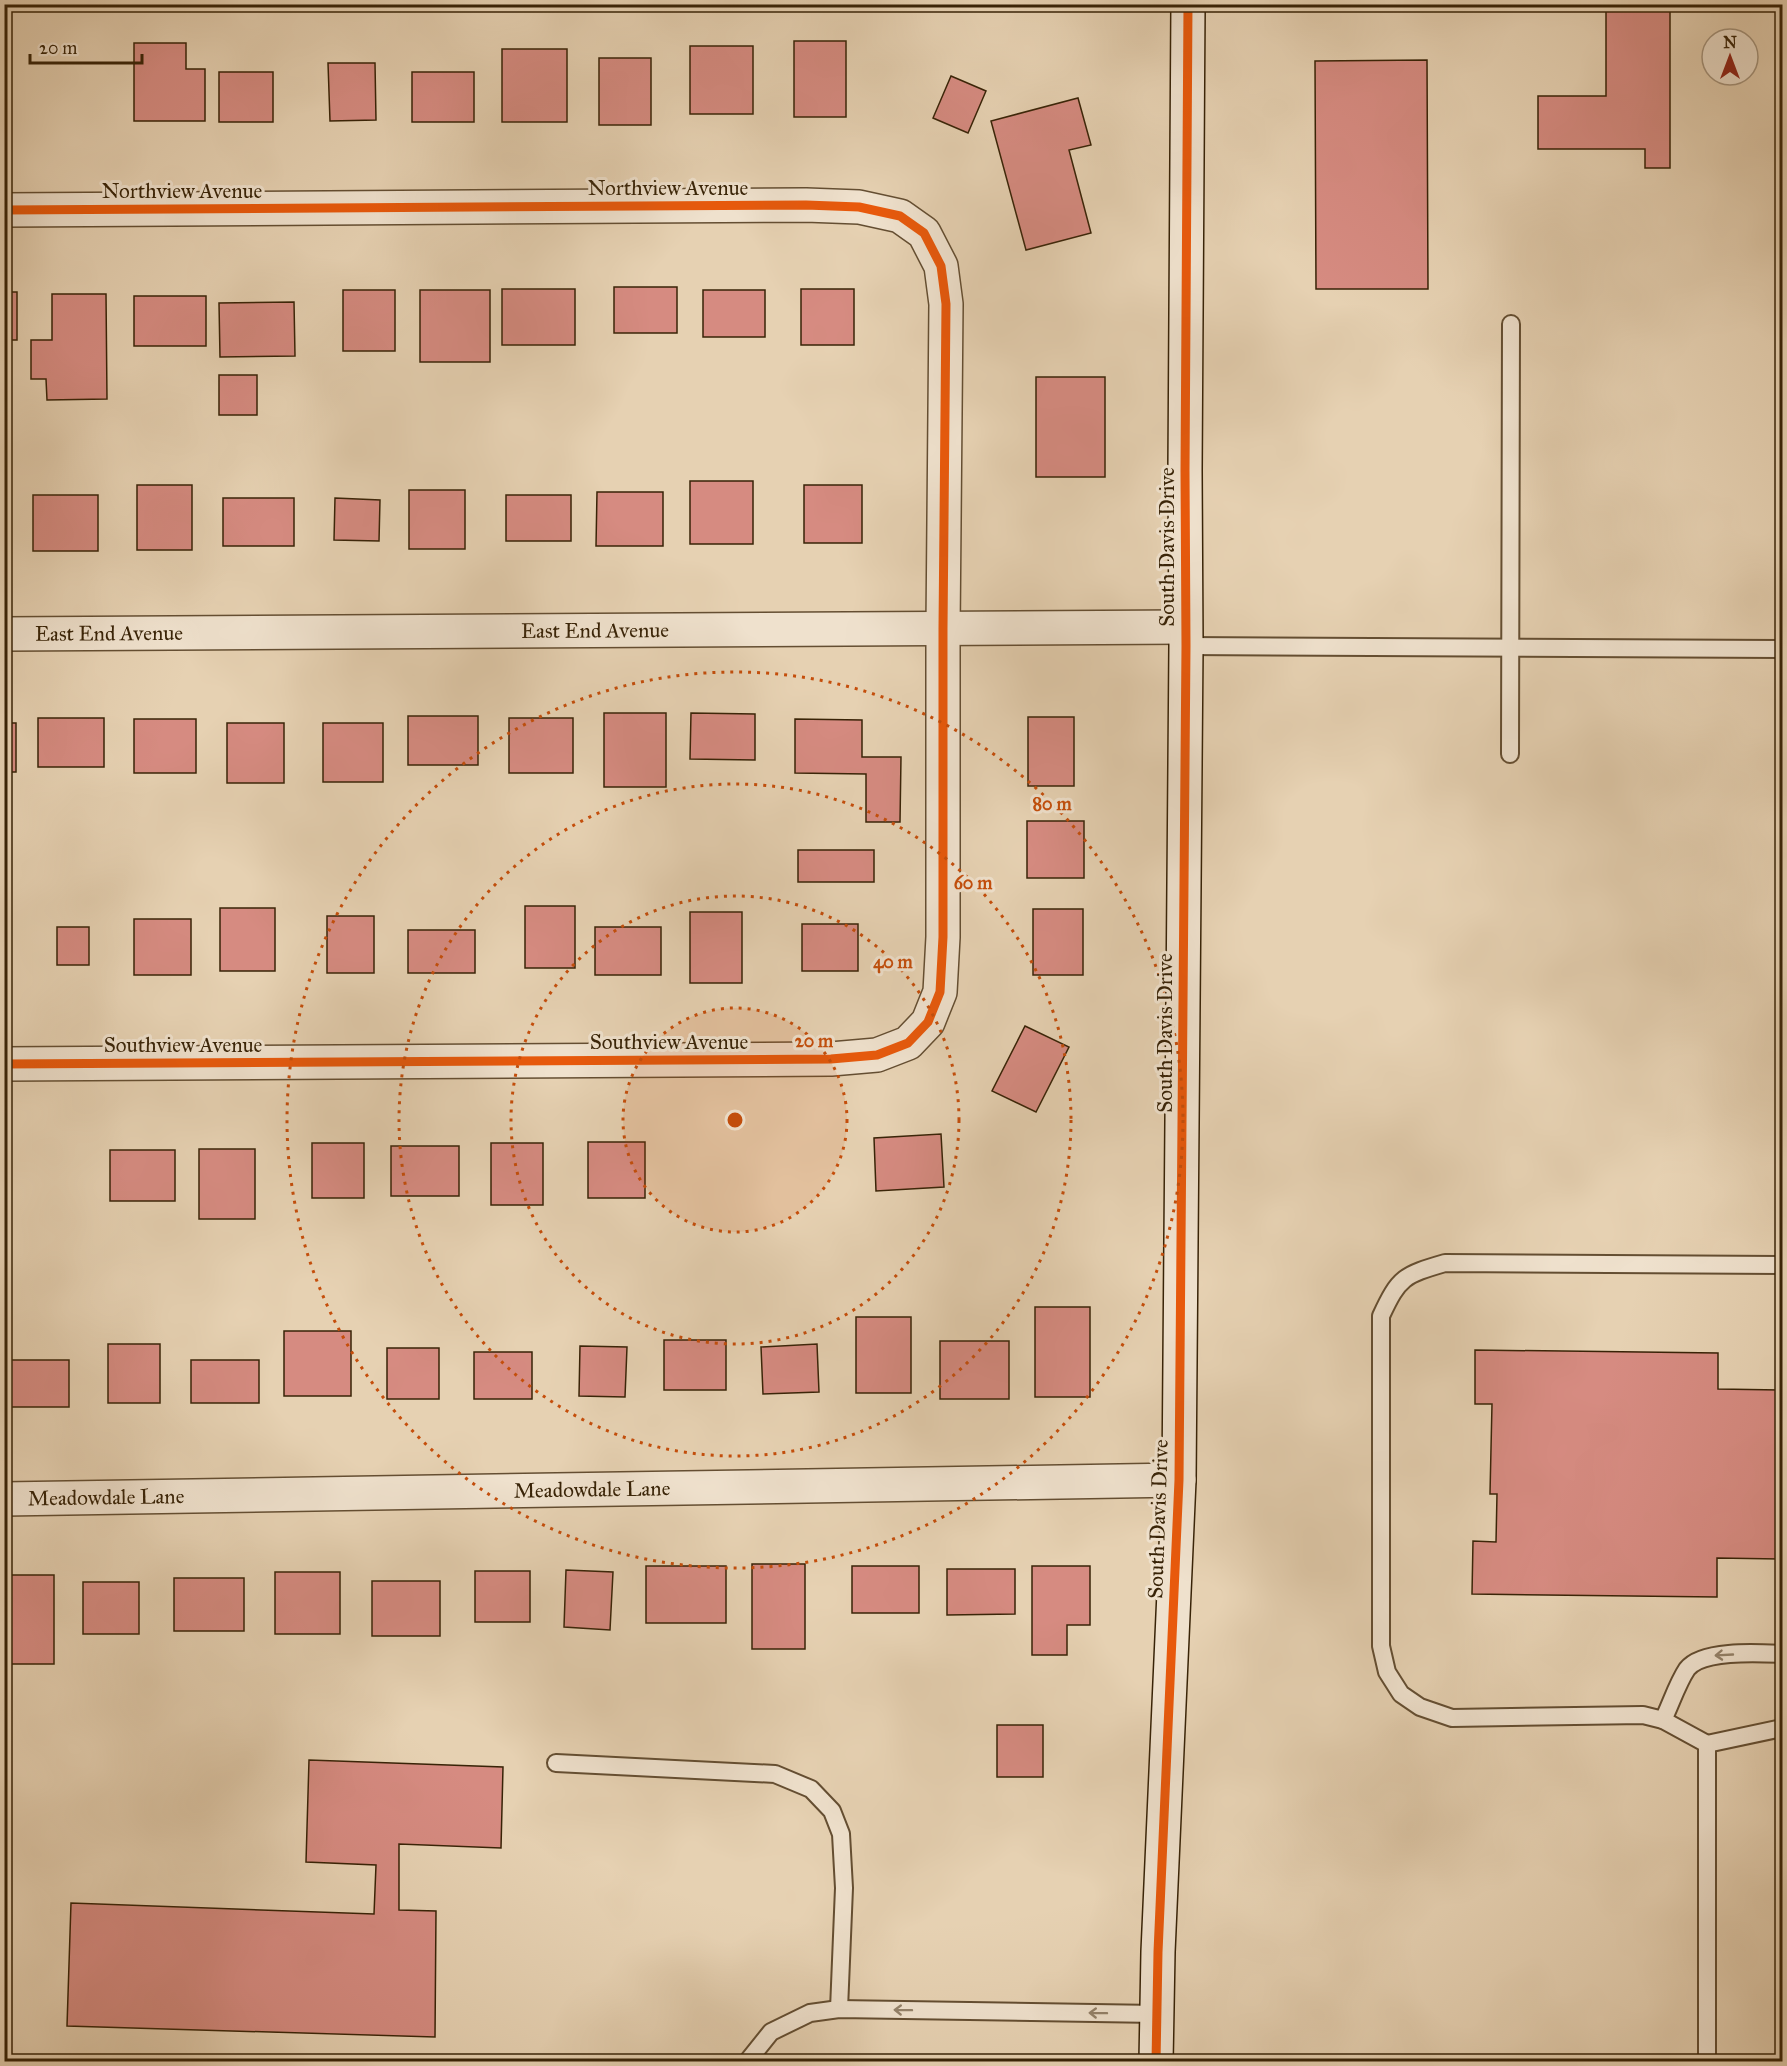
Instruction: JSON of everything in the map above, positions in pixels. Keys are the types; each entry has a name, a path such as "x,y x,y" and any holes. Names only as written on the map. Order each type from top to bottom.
{"street":[{"name":"South Davis Drive","path":"1156,2061 1158,1952 1179,1480 1188,4"},
{"name":"Northview Avenue","path":"4,210 806,205 859,207 900,216 924,233 941,266 946,304 943,629"},
{"name":"East End Avenue","path":"4,634 943,629 1185,636"},
{"name":"Southview Avenue","path":"4,1064 831,1059 877,1055 908,1043 928,1022 940,992 943,937 943,629"},
{"name":"Meadowdale Lane","path":"4,1499 1179,1480"}],"lane":[{"path":"1510,754 1511,324"},
{"path":"1185,636 1510,648 1782,649"},
{"path":"1782,1265 1445,1263 1413,1272 1394,1289 1381,1316 1381,1646 1388,1672 1401,1694 1420,1707 1452,1718 1643,1715 1663,1720 1707,1744 1782,1728"},
{"path":"1663,1720 1689,1667 1710,1656 1752,1653 1782,1654"},
{"path":"1707,1744 1707,2061"},
{"path":"556,1763 775,1774 811,1788 832,1811 840,1834 844,1888 839,2009"},
{"path":"747,2061 771,2032 810,2013 839,2009 1157,2014"}],"building":[{"path":"1606,11 1670,11 1670,168 1645,168 1645,149 1538,149 1538,96 1606,96"},
{"path":"794,41 846,41 846,117 794,117"},
{"path":"134,43 186,43 186,69 205,69 205,121 134,121"},
{"path":"690,46 753,46 753,114 690,114"},
{"path":"502,49 567,49 567,122 502,122"},
{"path":"599,58 651,58 651,125 599,125"},
{"path":"1427,60 1428,289 1316,289 1315,61"},
{"path":"328,63 375,63 376,120 330,121"},
{"path":"219,72 273,72 273,122 219,122"},
{"path":"412,72 474,72 474,122 412,122"},
{"path":"951,76 986,91 968,133 933,118"},
{"path":"1078,98 1091,145 1069,150 1091,233 1026,250 991,121"},
{"path":"614,287 677,287 677,333 614,333"},
{"path":"502,289 575,289 575,345 502,345"},
{"path":"801,289 854,289 854,345 801,345"},
{"path":"343,290 395,290 395,351 343,351"},
{"path":"420,290 490,290 490,362 420,362"},
{"path":"703,290 765,290 765,337 703,337"},
{"path":"4,292 17,292 17,340 4,340"},
{"path":"52,294 106,294 107,399 47,400 46,379 31,379 31,340 52,340"},
{"path":"134,296 206,296 206,346 134,346"},
{"path":"294,302 295,356 220,357 219,303"},
{"path":"219,375 257,375 257,415 219,415"},
{"path":"1036,377 1105,377 1105,477 1036,477"},
{"path":"690,481 753,481 753,544 690,544"},
{"path":"137,485 192,485 192,550 137,550"},
{"path":"804,485 862,485 862,543 804,543"},
{"path":"409,490 465,490 465,549 409,549"},
{"path":"597,492 663,492 663,546 596,546"},
{"path":"33,495 98,495 98,551 33,551"},
{"path":"506,495 571,495 571,541 506,541"},
{"path":"223,498 294,498 294,546 223,546"},
{"path":"335,498 380,500 379,541 334,540"},
{"path":"604,713 666,713 666,787 604,787"},
{"path":"691,713 755,714 755,760 690,759"},
{"path":"408,716 478,716 478,765 408,765"},
{"path":"1028,717 1074,717 1074,786 1028,786"},
{"path":"38,718 104,718 104,767 38,767"},
{"path":"509,718 573,718 573,773 509,773"},
{"path":"134,719 196,719 196,773 134,773"},
{"path":"795,719 862,720 862,757 901,757 900,822 866,822 866,774 795,773"},
{"path":"4,723 16,723 16,772 4,772"},
{"path":"227,723 284,723 284,783 227,783"},
{"path":"323,723 383,723 383,782 323,782"},
{"path":"1027,821 1084,821 1084,878 1027,878"},
{"path":"798,850 874,850 874,882 798,882"},
{"path":"525,906 575,906 575,968 525,968"},
{"path":"220,908 275,908 275,971 220,971"},
{"path":"1033,909 1083,909 1083,975 1033,975"},
{"path":"690,912 742,912 742,983 690,983"},
{"path":"327,916 374,916 374,973 327,973"},
{"path":"4,917 9,917 9,972 4,972"},
{"path":"134,919 191,919 191,975 134,975"},
{"path":"802,924 858,924 858,971 802,971"},
{"path":"57,927 89,927 89,965 57,965"},
{"path":"595,927 661,927 661,975 595,975"},
{"path":"408,930 475,930 475,973 408,973"},
{"path":"1025,1026 1069,1047 1036,1112 992,1091"},
{"path":"941,1134 944,1187 876,1191 874,1138"},
{"path":"588,1142 645,1142 645,1198 588,1198"},
{"path":"312,1143 364,1143 364,1198 312,1198"},
{"path":"491,1143 543,1143 543,1205 491,1205"},
{"path":"391,1146 459,1146 459,1196 391,1196"},
{"path":"199,1149 255,1149 255,1219 199,1219"},
{"path":"110,1150 175,1150 175,1201 110,1201"},
{"path":"1035,1307 1090,1307 1090,1397 1035,1397"},
{"path":"856,1317 911,1317 911,1393 856,1393"},
{"path":"284,1331 351,1331 351,1396 284,1396"},
{"path":"664,1340 726,1340 726,1390 664,1390"},
{"path":"940,1341 1009,1341 1009,1399 940,1399"},
{"path":"108,1344 160,1344 160,1403 108,1403"},
{"path":"817,1344 819,1392 763,1394 761,1347"},
{"path":"580,1346 627,1347 625,1397 579,1396"},
{"path":"387,1348 439,1348 439,1399 387,1399"},
{"path":"1475,1350 1718,1353 1718,1389 1782,1390 1782,1559 1717,1558 1717,1597 1472,1594 1473,1541 1496,1542 1497,1494 1490,1494 1492,1404 1475,1404"},
{"path":"474,1352 532,1352 532,1399 474,1399"},
{"path":"4,1360 69,1360 69,1407 4,1407"},
{"path":"191,1360 259,1360 259,1403 191,1403"},
{"path":"752,1564 805,1564 805,1649 752,1649"},
{"path":"646,1566 726,1566 726,1623 646,1623"},
{"path":"852,1566 919,1566 919,1613 852,1613"},
{"path":"1032,1566 1090,1566 1090,1625 1067,1625 1067,1655 1032,1655"},
{"path":"947,1569 1015,1569 1015,1614 947,1615"},
{"path":"566,1570 613,1572 610,1630 564,1627"},
{"path":"475,1571 530,1571 530,1622 475,1622"},
{"path":"275,1572 340,1572 340,1634 275,1634"},
{"path":"4,1575 54,1575 54,1664 4,1664"},
{"path":"174,1578 244,1578 244,1631 174,1631"},
{"path":"372,1581 440,1581 440,1636 372,1636"},
{"path":"83,1582 139,1582 139,1634 83,1634"},
{"path":"997,1725 1043,1725 1043,1777 997,1777"},
{"path":"309,1760 503,1767 501,1848 399,1844 399,1910 436,1911 435,2037 67,2026 71,1903 374,1914 376,1865 306,1862"}],"cycle path":[{"path":"1156,2062 1158,1952 1179,1480 1186,646 1188,4"},
{"path":"4,210 806,205 859,207 900,216 924,233 941,266 946,304 943,937 940,992 928,1022 908,1043 877,1055 831,1059 4,1064"}]}
